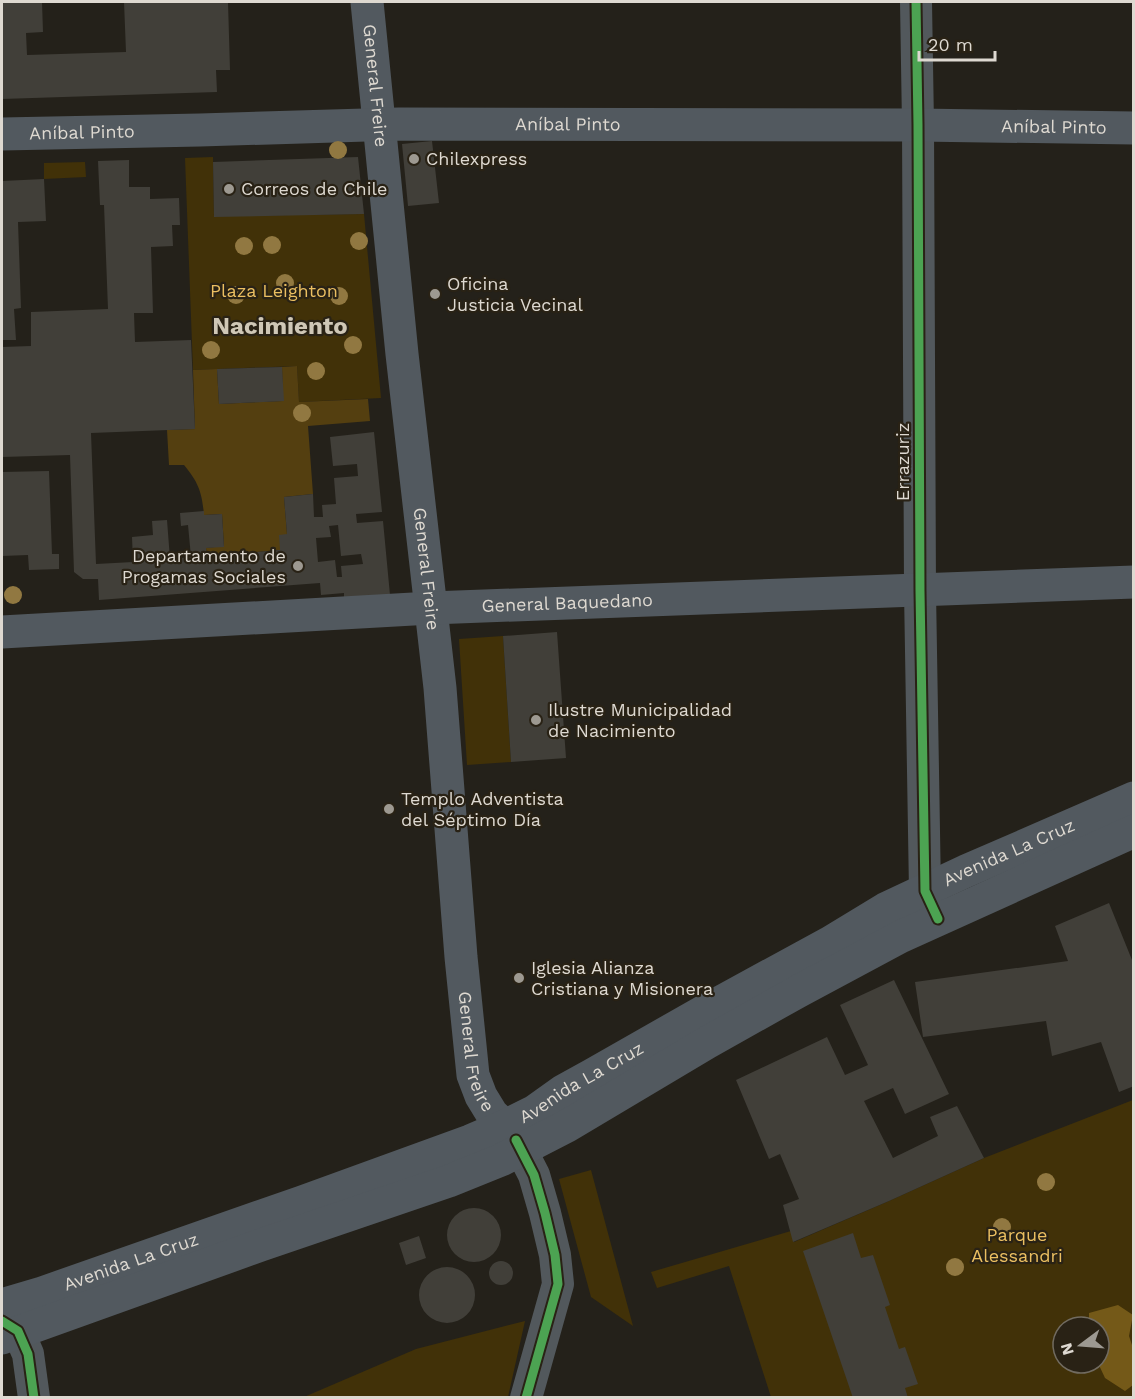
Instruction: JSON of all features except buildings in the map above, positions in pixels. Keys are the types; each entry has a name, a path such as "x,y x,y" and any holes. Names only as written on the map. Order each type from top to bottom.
{"main road":[{"name":"General Freire","path":"367,2 402,354 440,688 461,957 473,1075 486,1105 514,1139"},
{"name":"Aníbal Pinto","path":"2,134 379,124 918,125 1134,128"},
{"name":"General Baquedano","path":"2,632 432,608 1134,582"},
{"name":"Avenida La Cruz","path":"931,905 966,871 1134,798"},
{"name":"Avenida La Cruz","path":"6,1324 42,1293 470,1141 514,1139 535,1111 563,1091 829,943 885,909 931,905 1134,831"}],"street":[{"name":"Errazuriz","path":"916,2 920,591 931,905"},
{"path":"514,1139 534,1175 555,1255 558,1284 526,1398"},
{"path":"6,1324 28,1353 34,1398"}],"green space":[{"name":"Plaza Leighton","path":"213,157 214,216 364,214 381,398 299,402 297,366 193,370 185,158"},
{"path":"85,162 86,177 44,179 44,163"},
{"path":"503,636 511,762 467,765 459,639"},
{"name":"Parque Alessandri","path":"1133,1100 1133,1397 771,1397 729,1266 657,1288 651,1272 791,1231 794,1242 984,1158"},
{"path":"591,1170 633,1326 591,1297 559,1179"},
{"path":"525,1321 508,1397 304,1397 416,1349"}],"shaded area":[{"path":"297,366 299,402 368,399 370,421 308,426 313,494 284,497 287,534 280,550 207,556 206,548 224,546 222,514 204,515 199,488 189,471 184,465 169,465 167,430 195,429 193,370 217,369 219,404 283,401 282,367"},
{"path":"1118,1305 1133,1315 1129,1336 1133,1346 1133,1385 1125,1391 1104,1375 1111,1375 1111,1315 1089,1315 1089,1313"}],"cycle path":[{"path":"916,2 920,591 925,891 938,919"},
{"path":"516,1140 534,1175 555,1255 558,1284 526,1398"},
{"path":"2,1321 18,1331 28,1354 34,1398"}],"place":[{"name":"Chilexpress","path":"414,159"},
{"name":"Correos de Chile","path":"229,189"},
{"name":"Oficina Justicia Vecinal","path":"435,294"},
{"name":"Departamento de Progamas Sociales","path":"298,566"},
{"name":"Ilustre Municipalidad de Nacimiento","path":"536,720"},
{"name":"Templo Adventista del Séptimo Día","path":"389,809"},
{"name":"Iglesia Alianza Cristiana y Misionera","path":"519,978"}],"district":[{"name":"Nacimiento","path":"280,326"}]}
